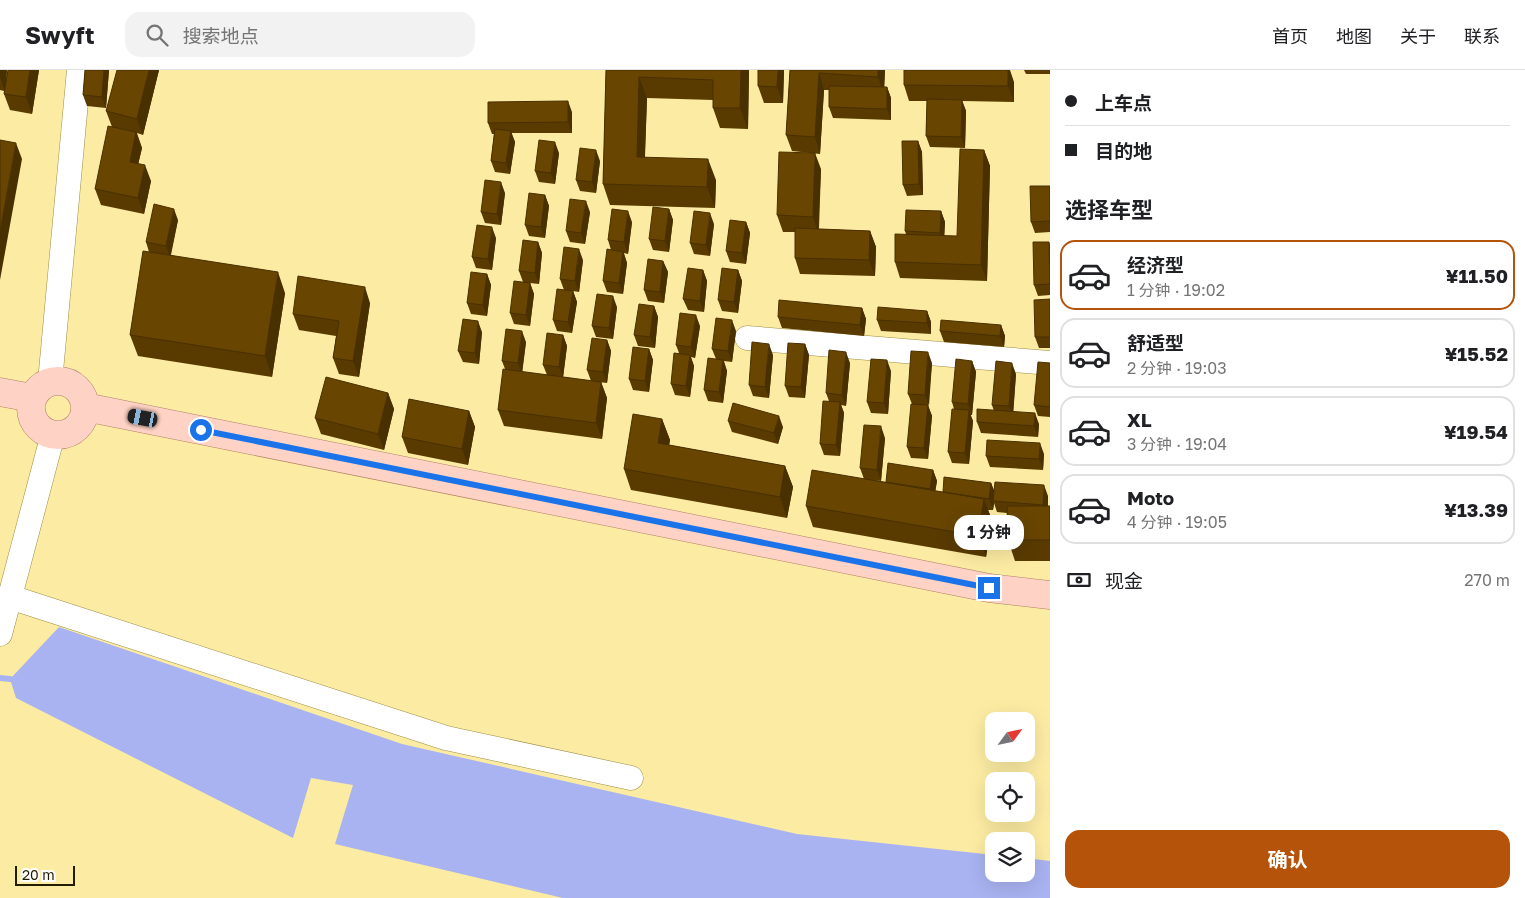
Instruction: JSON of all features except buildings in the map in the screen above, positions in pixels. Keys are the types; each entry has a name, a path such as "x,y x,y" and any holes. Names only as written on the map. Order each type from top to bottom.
{"main road":[{"path":"0,392 41,390 62,381 74,386 82,395 85,407 82,419 76,428 65,434 53,434 42,430 34,421 30,410 41,390"},
{"path":"85,407 989,588 1050,595"}],"street":[{"path":"41,390 79,70"},
{"path":"747,338 1050,363"},
{"path":"0,634 53,434"},
{"path":"10,597 446,738 631,778"}],"water":[{"path":"59,627 402,744 797,834 985,854 985,882 1035,882 1035,859 1050,861 1050,898 563,898 335,844 353,785 311,778 293,838 16,698 10,679"}],"waterway":[{"path":"0,678 10,679"}],"route":[{"path":"201,430 989,588"}]}
